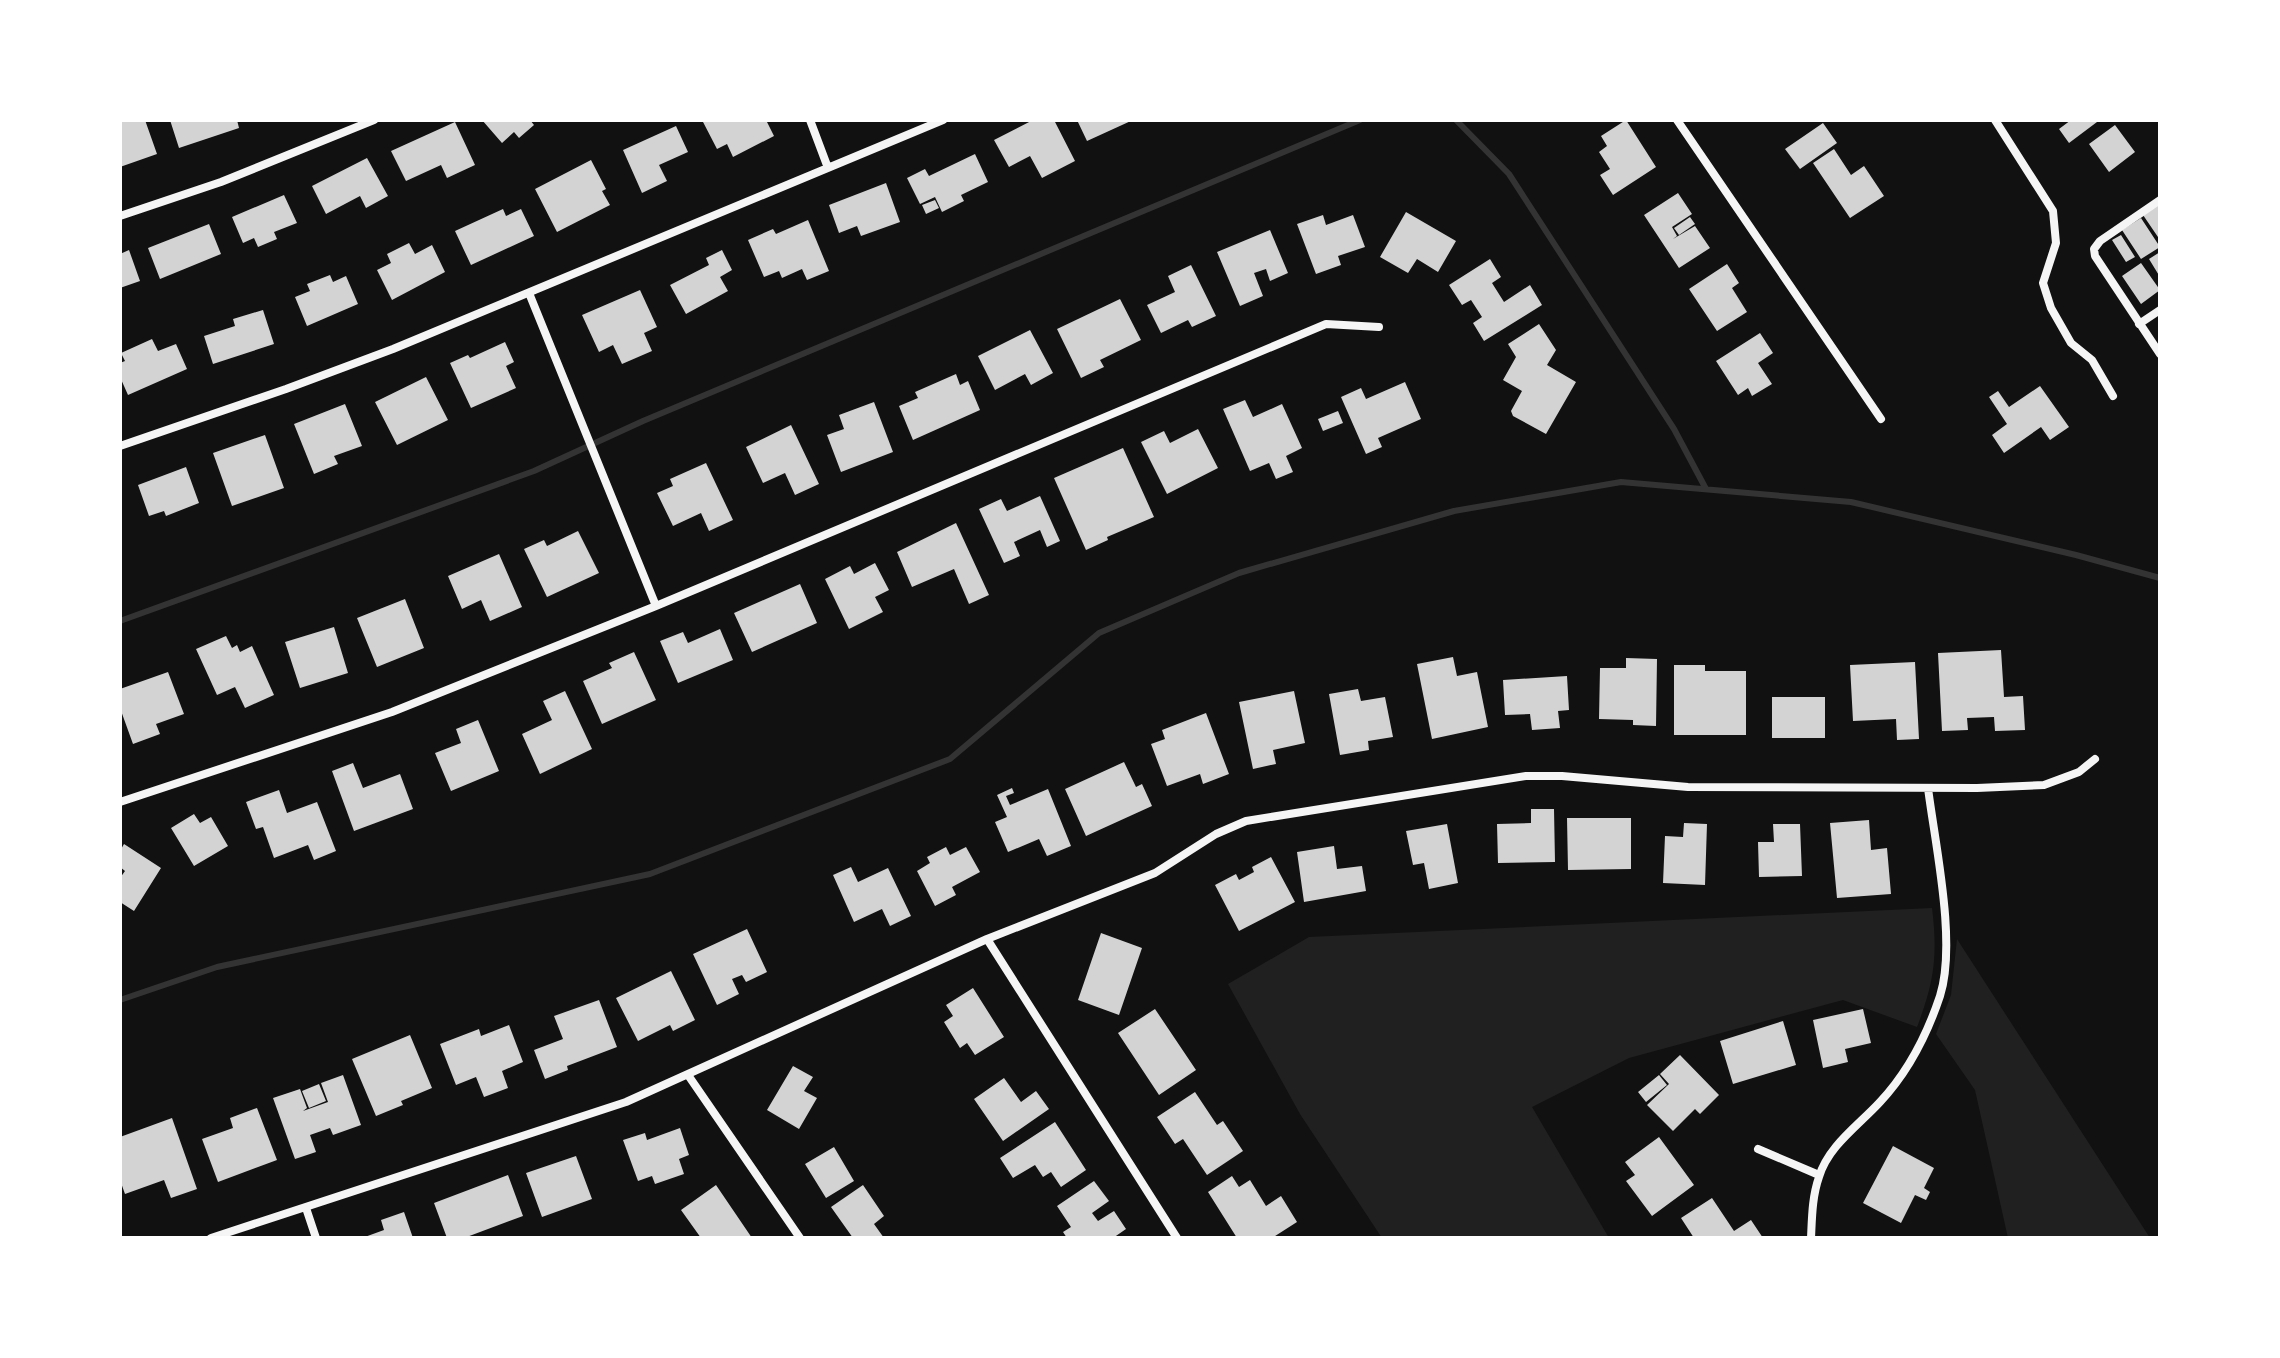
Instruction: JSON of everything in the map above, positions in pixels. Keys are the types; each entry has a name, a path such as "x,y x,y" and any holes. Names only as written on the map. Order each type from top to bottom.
{"street":[{"path":"120,216 221,182 374,120"},
{"path":"810,120 828,168"},
{"path":"120,446 286,389 529,293 943,120"},
{"path":"1677,120 1881,419"},
{"path":"1995,120 2053,211 2056,243 2043,283 2051,308 2071,343 2092,360 2113,396"},
{"path":"2160,200 2100,241 2094,249 2095,256 2160,354"},
{"path":"529,293 656,606"},
{"path":"2139,324 2160,310"},
{"path":"120,802 392,712 656,606 1326,324 1379,327"},
{"path":"211,1238 626,1102 987,939 1155,873 1216,834 1246,821 1526,776 1562,776 1688,787 2044,785 2079,772 2095,759"},
{"path":"1811,1238 1812,1205 1819,1175 1850,1131 1904,1073 1924,1037 1941,993 1946,942 1928,788"},
{"path":"987,939 1177,1238"},
{"path":"688,1075 800,1238"},
{"path":"1758,1149 1819,1175"},
{"path":"306,1208 316,1238"}],"shaded area":[{"path":"1932,908 1935,941 1933,969 1917,1027 1843,1000 1629,1058 1532,1107 1609,1238 1382,1238 1300,1114 1228,984 1309,937"},
{"path":"1957,939 2150,1238 2008,1238 1975,1090 1936,1034 1951,995"}],"building":[{"path":"120,120 145,120 157,154 120,167"},
{"path":"170,120 237,120 239,128 179,148"},
{"path":"482,120 530,120 534,125 519,138 514,132 502,143"},
{"path":"702,120 766,120 774,136 733,157 727,144 717,149"},
{"path":"1033,120 1054,120 1075,161 1042,178 1030,156 1009,167 994,140"},
{"path":"1077,120 1133,120 1087,141"},
{"path":"1626,120 1656,167 1613,195 1600,175 1610,169 1599,152 1607,146 1601,136"},
{"path":"2071,120 2097,122 2069,143 2059,129"},
{"path":"455,122 475,165 447,178 441,165 406,181 391,151"},
{"path":"1823,123 1837,143 1800,169 1785,149"},
{"path":"2115,125 2135,152 2109,172 2089,144"},
{"path":"676,126 688,152 659,165 667,181 642,193 623,150"},
{"path":"1834,149 1851,175 1864,166 1884,196 1850,218 1813,163"},
{"path":"975,154 988,182 961,195 964,201 942,212 935,197 920,204 907,178 925,169 929,176"},
{"path":"367,158 388,196 366,208 360,196 326,214 312,186"},
{"path":"591,160 606,189 602,191 610,205 557,232 535,189"},
{"path":"886,183 900,222 861,236 857,226 839,233 829,205"},
{"path":"1678,193 1692,214 1672,227 1677,236 1673,239 1695,226 1710,248 1679,268 1644,215"},
{"path":"284,195 297,223 274,232 277,239 258,247 254,238 243,243 232,217"},
{"path":"935,200 939,208 926,214 922,205"},
{"path":"2160,203 2160,240 2143,215"},
{"path":"503,209 506,216 521,209 534,236 471,265 455,231"},
{"path":"1406,212 1456,241 1438,272 1417,259 1408,273 1380,257"},
{"path":"1323,215 1326,225 1353,215 1365,247 1338,256 1341,265 1316,274 1297,224"},
{"path":"1690,217 1695,224 1679,235 1674,228"},
{"path":"2141,218 2160,247 2141,259 2122,230"},
{"path":"808,220 829,271 807,280 802,269 782,278 779,271 764,277 748,240 773,229 776,234"},
{"path":"209,224 221,254 160,279 148,248"},
{"path":"1270,230 1288,273 1270,281 1266,269 1254,273 1263,296 1240,306 1217,252"},
{"path":"2121,235 2135,257 2126,262 2112,240"},
{"path":"409,243 415,254 432,245 445,272 392,300 377,270 391,263 387,254"},
{"path":"129,250 140,281 120,288 120,254"},
{"path":"722,250 732,270 720,277 728,291 686,314 670,285 709,265 706,258"},
{"path":"2160,252 2160,277 2149,259"},
{"path":"1490,259 1501,277 1492,283 1504,302 1530,285 1542,305 1484,341 1473,323 1482,317 1471,300 1462,305 1449,285"},
{"path":"2141,263 2160,290 2141,304 2122,276"},
{"path":"1727,264 1739,283 1732,288 1747,312 1717,331 1689,289"},
{"path":"1191,265 1216,316 1192,327 1188,320 1161,333 1147,305 1175,292 1168,276"},
{"path":"330,275 333,282 346,276 358,304 307,326 295,297 310,291 307,284"},
{"path":"640,290 657,327 644,333 652,351 622,364 613,345 599,352 582,315"},
{"path":"1120,299 1141,340 1100,360 1104,367 1081,378 1057,329"},
{"path":"263,310 274,344 213,364 204,336 235,326 233,319"},
{"path":"1539,324 1556,350 1547,365 1576,382 1546,434 1513,416 1511,411 1522,391 1503,380 1516,357 1508,344"},
{"path":"1030,330 1053,373 1031,385 1025,374 995,390 978,356"},
{"path":"1760,333 1773,353 1758,363 1772,384 1752,396 1748,388 1738,395 1716,361"},
{"path":"152,339 158,351 176,344 187,369 128,395 120,377 120,363 125,361 121,353"},
{"path":"505,342 514,362 506,366 516,388 471,408 450,363 468,355 470,358"},
{"path":"956,374 960,385 968,381 980,410 913,440 899,406 918,398 915,392"},
{"path":"426,377 448,420 397,445 375,402"},
{"path":"1405,382 1421,419 1378,438 1382,447 1366,454 1341,397 1361,388 1366,399"},
{"path":"2040,386 2069,427 2050,440 2041,427 2004,453 1992,435 2007,424 1989,397 1998,391 2009,407"},
{"path":"1245,400 1253,417 1282,404 1302,448 1286,456 1293,472 1276,479 1269,463 1250,471 1223,409"},
{"path":"874,402 893,452 841,472 827,435 844,429 839,415"},
{"path":"345,404 362,446 334,456 338,464 314,474 294,424"},
{"path":"1338,411 1343,423 1323,431 1318,419"},
{"path":"791,425 819,484 795,495 785,473 763,483 746,447"},
{"path":"1198,429 1218,468 1167,494 1141,442 1164,431 1170,443"},
{"path":"265,435 284,488 232,506 213,453"},
{"path":"1123,448 1154,517 1107,537 1108,540 1086,550 1054,478"},
{"path":"706,463 733,520 709,531 701,513 673,526 657,493 673,486 670,479"},
{"path":"186,467 199,503 166,516 164,511 149,516 138,485"},
{"path":"1040,496 1060,541 1047,547 1040,530 1014,542 1020,556 1004,563 979,509 1001,499 1007,511"},
{"path":"956,523 989,595 969,604 954,569 912,587 897,552"},
{"path":"578,531 599,573 547,597 524,549 544,540 547,546"},
{"path":"499,554 522,607 490,621 481,600 462,609 448,576"},
{"path":"875,563 889,590 875,597 883,612 849,629 825,579 850,566 854,574"},
{"path":"800,584 817,623 752,652 734,613"},
{"path":"405,599 424,648 377,667 357,618"},
{"path":"334,627 348,673 300,688 285,642"},
{"path":"720,629 733,660 678,683 660,641 683,632 688,643"},
{"path":"226,636 232,648 237,645 240,652 252,646 274,695 245,708 235,687 217,695 196,649"},
{"path":"2001,650 2004,697 2023,696 2025,730 1995,731 1994,717 1967,718 1968,730 1942,731 1938,653"},
{"path":"634,652 656,700 602,724 583,681 612,668 609,663"},
{"path":"1453,657 1457,676 1477,672 1488,727 1432,739 1417,664"},
{"path":"1626,658 1657,659 1656,726 1633,725 1633,720 1599,719 1600,668 1626,668"},
{"path":"1915,662 1919,739 1897,740 1896,719 1853,721 1850,665"},
{"path":"1674,665 1705,665 1705,671 1746,671 1746,735 1674,735"},
{"path":"168,672 184,714 156,724 160,734 133,744 120,708 120,689"},
{"path":"1567,676 1569,710 1558,711 1560,728 1532,730 1530,714 1505,715 1503,680"},
{"path":"1358,689 1361,701 1385,697 1393,737 1368,741 1369,750 1340,755 1329,694"},
{"path":"565,691 592,749 540,774 522,734 552,720 543,701"},
{"path":"1294,691 1305,743 1273,750 1276,764 1253,769 1239,702"},
{"path":"1772,697 1825,697 1825,738 1772,738"},
{"path":"1206,713 1229,774 1203,784 1200,774 1167,786 1151,744 1165,739 1162,730"},
{"path":"478,720 499,771 451,791 435,753 461,743 456,729"},
{"path":"1124,762 1136,787 1142,784 1152,806 1086,836 1065,789"},
{"path":"353,763 363,788 400,774 413,809 354,831 332,771"},
{"path":"1012,788 1014,793 1006,796 1010,805 1048,789 1071,846 1047,856 1039,839 1008,852 995,822 1007,817 997,795"},
{"path":"279,790 287,813 317,802 336,851 314,860 308,845 274,858 263,827 256,829 246,802"},
{"path":"1531,809 1554,809 1555,862 1498,863 1497,824 1531,823"},
{"path":"194,814 200,823 211,817 228,846 194,866 171,828"},
{"path":"1567,818 1631,818 1631,869 1568,870"},
{"path":"1869,820 1871,850 1887,848 1891,894 1837,898 1830,823"},
{"path":"1684,823 1707,824 1705,885 1663,883 1665,836 1683,837"},
{"path":"1447,824 1458,883 1429,889 1424,863 1413,865 1406,831"},
{"path":"1773,824 1800,824 1802,876 1759,877 1758,842 1774,842"},
{"path":"124,844 161,868 134,911 120,902 120,878 125,871 120,867 120,851"},
{"path":"1334,846 1337,869 1362,866 1366,891 1304,902 1297,852"},
{"path":"946,847 950,855 966,847 980,872 952,887 956,895 935,906 917,871 930,863 927,857"},
{"path":"1271,857 1295,902 1239,931 1215,885 1236,874 1239,880 1254,872 1252,867"},
{"path":"851,867 858,882 888,868 911,916 890,926 882,909 854,922 833,875"},
{"path":"747,929 767,972 746,982 742,975 732,979 739,994 717,1005 693,954"},
{"path":"1101,933 1142,948 1119,1015 1078,1000"},
{"path":"671,971 695,1020 673,1031 670,1025 638,1041 616,998"},
{"path":"973,988 1004,1037 975,1055 967,1043 960,1048 944,1022 953,1016 946,1005"},
{"path":"599,1000 617,1047 567,1066 568,1070 545,1079 534,1050 563,1039 554,1016"},
{"path":"1155,1009 1196,1070 1159,1095 1118,1033"},
{"path":"1863,1009 1871,1043 1845,1049 1848,1062 1823,1068 1813,1020"},
{"path":"1783,1021 1796,1065 1733,1084 1720,1041"},
{"path":"509,1025 523,1062 502,1071 508,1088 484,1097 476,1077 456,1085 440,1044 479,1029 481,1036"},
{"path":"410,1035 432,1088 376,1116 352,1059"},
{"path":"1680,1055 1719,1095 1700,1114 1695,1109 1673,1131 1647,1105 1669,1084 1660,1074"},
{"path":"793,1066 813,1077 804,1091 817,1098 799,1129 767,1110"},
{"path":"343,1075 361,1125 333,1135 330,1128 310,1135 316,1152 295,1159 273,1098 300,1089 307,1108 303,1111 328,1102 321,1083"},
{"path":"1659,1075 1667,1085 1646,1102 1638,1092"},
{"path":"1004,1078 1021,1102 1036,1091 1049,1109 1003,1141 974,1099"},
{"path":"319,1084 326,1101 309,1108 302,1091"},
{"path":"1195,1092 1217,1125 1223,1121 1243,1151 1207,1175 1183,1139 1175,1144 1157,1117"},
{"path":"257,1108 277,1160 218,1182 202,1139 233,1128 230,1118"},
{"path":"172,1118 197,1189 171,1198 164,1180 125,1194 120,1180 120,1137"},
{"path":"1055,1122 1086,1170 1061,1187 1051,1172 1043,1177 1035,1165 1013,1178 1000,1158"},
{"path":"680,1128 689,1155 679,1159 684,1174 655,1184 652,1176 638,1181 623,1140 645,1133 647,1140"},
{"path":"1659,1137 1694,1185 1652,1216 1626,1181 1635,1175 1625,1162"},
{"path":"1893,1146 1934,1168 1924,1188 1930,1192 1926,1200 1915,1195 1901,1223 1863,1203"},
{"path":"834,1147 854,1181 826,1198 805,1164"},
{"path":"576,1156 592,1199 542,1217 526,1173"},
{"path":"508,1175 523,1216 464,1238 447,1238 434,1203"},
{"path":"1232,1176 1239,1187 1250,1180 1266,1206 1281,1196 1297,1222 1272,1238 1237,1238 1208,1192"},
{"path":"1094,1181 1109,1201 1092,1213 1098,1221 1114,1211 1126,1229 1113,1238 1067,1238 1063,1232 1071,1227 1057,1206"},
{"path":"716,1185 752,1238 701,1238 681,1210"},
{"path":"863,1185 884,1216 874,1224 884,1238 853,1238 831,1207"},
{"path":"1712,1198 1734,1231 1751,1220 1763,1238 1694,1238 1681,1218"},
{"path":"404,1212 413,1238 362,1238 384,1230 381,1220"}],"waterway":[{"path":"120,621 534,471 643,421 1360,120"},
{"path":"1456,120 1509,174 1674,429 1706,489"},
{"path":"120,1000 217,967 650,874 950,759 1099,633 1239,573 1454,511 1621,482 1851,502 2160,578"}]}
